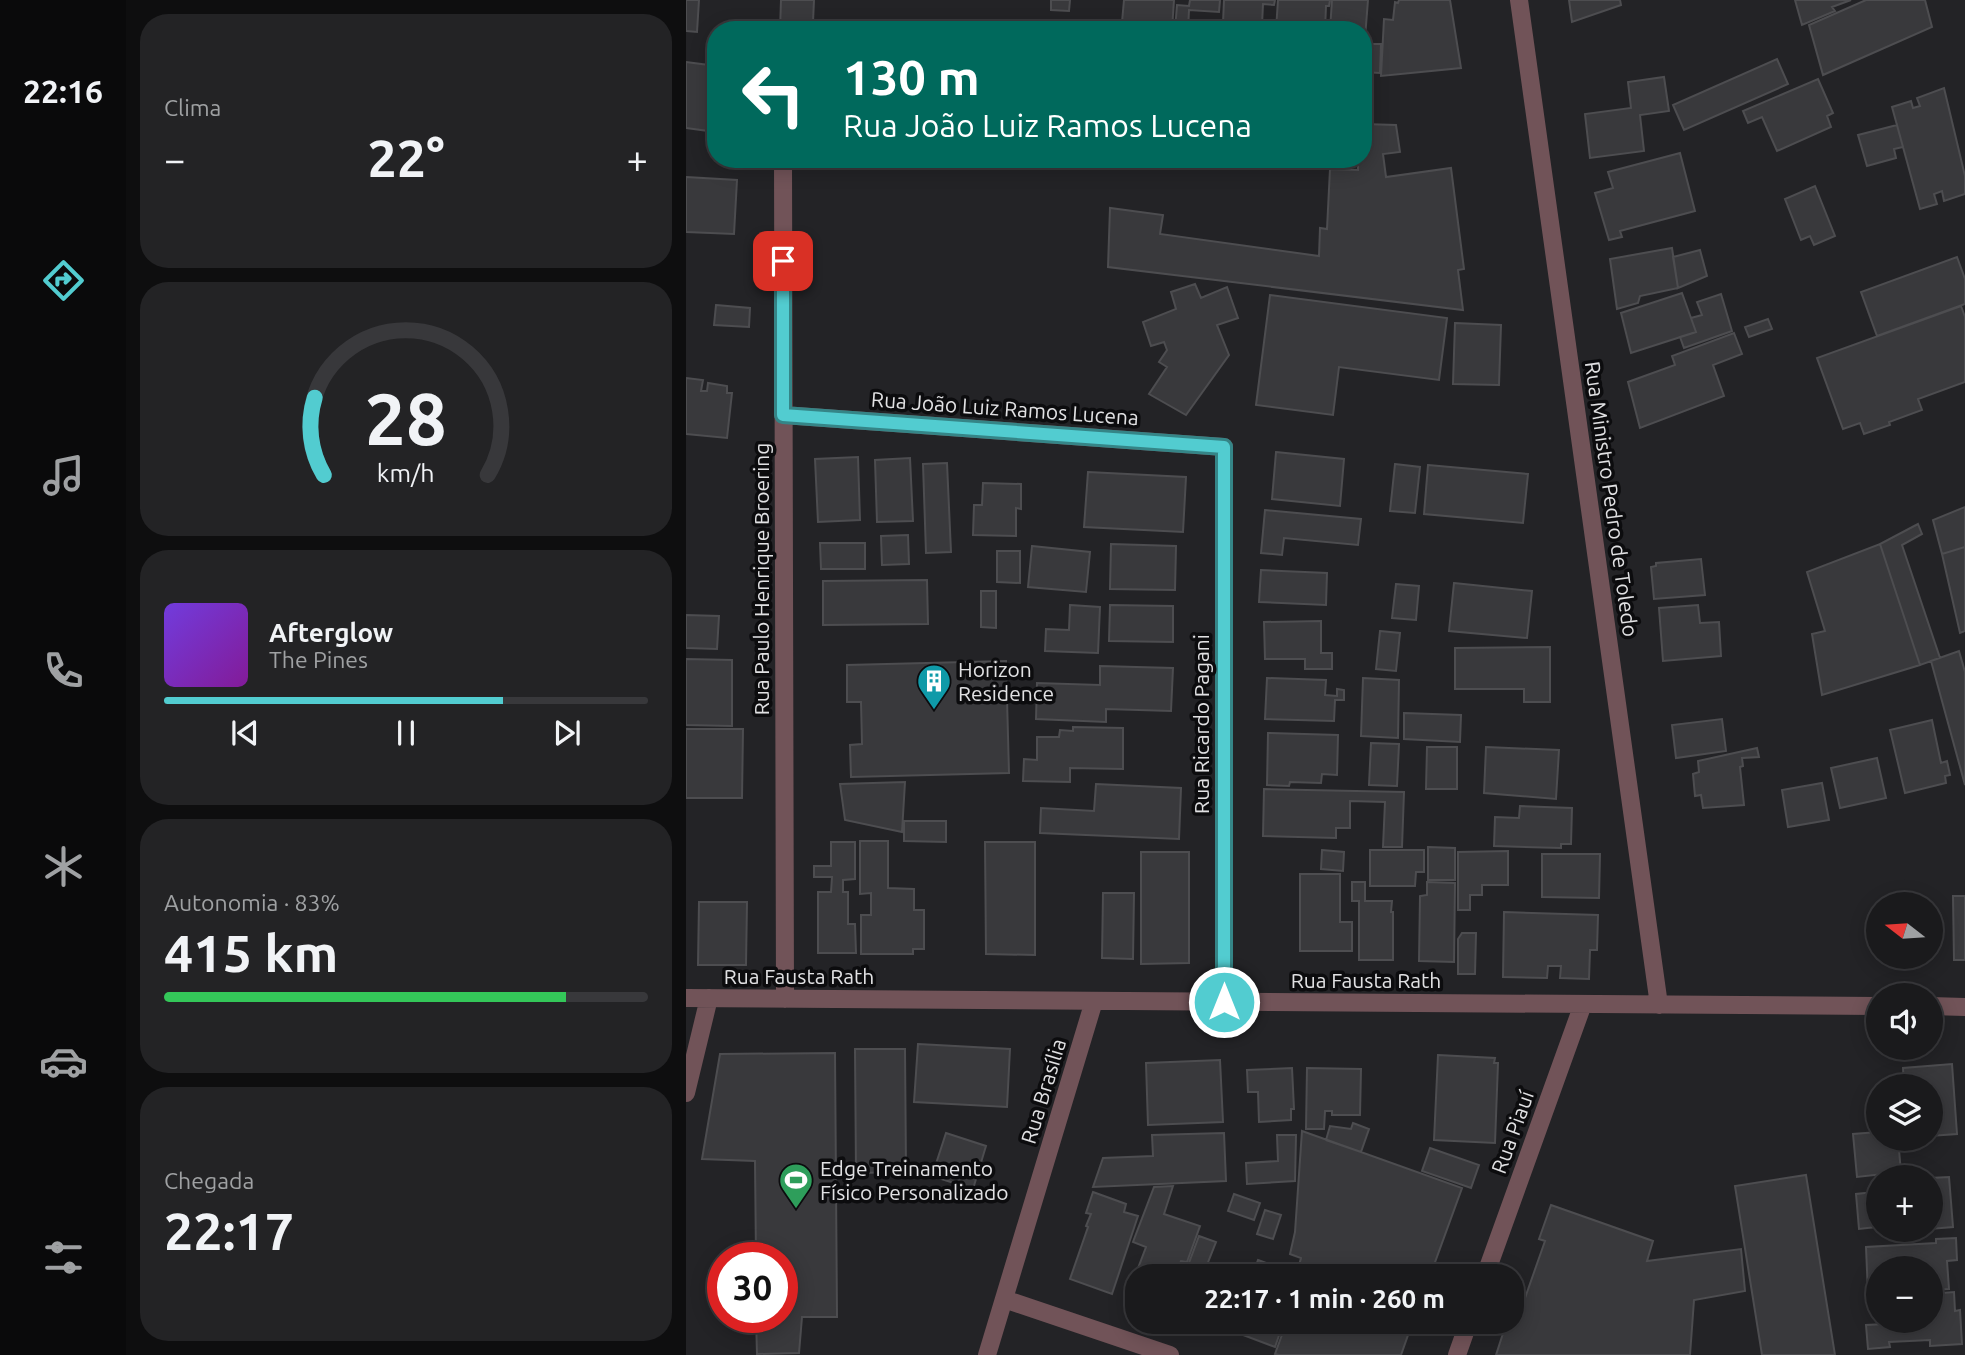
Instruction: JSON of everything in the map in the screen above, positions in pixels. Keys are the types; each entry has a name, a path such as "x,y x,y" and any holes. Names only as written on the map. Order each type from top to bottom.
{"street":[{"name":"Rua Ministro Pedro de Toledo","path":"1520,0 1659,1005"},
{"name":"Rua Paulo Henrique Broering","path":"783,168 785,999"},
{"name":"Rua João Luiz Ramos Lucena","path":"783,415 1224,447"},
{"name":"Rua Ricardo Pagani","path":"1224,447 1224,1002"},
{"name":"Rua Fausta Rath","path":"686,998 1866,1006"},
{"path":"686,1093 709,998"},
{"name":"Rua Brasília","path":"987,1355 1094,1001"},
{"name":"Rua Piauí","path":"1489,1264 1583,1004"},
{"path":"1943,1006 1965,1007"},
{"path":"1004,1299 1170,1355"},
{"path":"1457,1355 1464,1334"}],"building":[{"path":"686,0 699,0 697,32 686,31"},
{"path":"781,0 814,0 813,21 780,21"},
{"path":"1051,0 1070,0 1069,11 1051,10"},
{"path":"1124,0 1174,0 1173,21 1122,21"},
{"path":"1190,0 1220,0 1219,12 1189,10 1188,21 1176,21 1177,5 1189,6"},
{"path":"1224,0 1275,0 1274,5 1263,4 1262,21 1223,21"},
{"path":"1278,0 1330,0 1329,6 1326,6 1325,21 1277,21"},
{"path":"1332,0 1368,0 1366,21 1331,21"},
{"path":"1399,0 1450,0 1461,68 1381,76 1384,19 1393,20 1395,2 1398,3"},
{"path":"1569,0 1620,0 1621,5 1572,22"},
{"path":"1795,0 1851,0 1832,7 1835,11 1802,25"},
{"path":"1866,0 1925,0 1932,27 1823,75 1809,25"},
{"path":"1372,44 1381,44 1380,73 1372,73"},
{"path":"1777,59 1788,84 1684,130 1673,105"},
{"path":"686,62 707,65 707,131 686,128"},
{"path":"1664,77 1669,111 1640,115 1644,151 1590,158 1585,114 1631,108 1628,82"},
{"path":"1818,79 1833,113 1827,116 1831,127 1777,151 1762,117 1748,123 1743,111"},
{"path":"1944,88 1965,176 1965,194 1944,201 1942,191 1934,194 1937,204 1920,209 1892,107 1911,101 1913,108 1920,106 1917,98"},
{"path":"1372,124 1396,125 1400,152 1383,154 1386,177 1451,168 1464,269 1458,270 1463,310 1108,267 1110,208 1163,215 1160,234 1319,256 1320,228 1327,229 1330,169 1372,168"},
{"path":"1897,125 1903,147 1894,149 1896,158 1867,166 1858,135"},
{"path":"1680,153 1695,211 1620,231 1622,237 1609,240 1595,193 1613,188 1608,172"},
{"path":"686,177 737,180 734,234 686,232"},
{"path":"1815,186 1835,236 1814,245 1810,236 1801,240 1785,199"},
{"path":"1672,248 1678,288 1640,296 1638,303 1617,309 1610,259"},
{"path":"1700,250 1707,276 1678,288 1673,257"},
{"path":"1957,257 1965,279 1965,304 1877,336 1861,292"},
{"path":"1195,284 1201,298 1227,287 1238,318 1217,325 1229,355 1186,415 1149,394 1167,367 1159,362 1167,350 1164,342 1151,346 1143,322 1176,309 1171,292"},
{"path":"1682,293 1696,332 1631,353 1621,313"},
{"path":"1721,294 1732,331 1684,348 1680,337 1696,332 1691,318 1702,315 1697,302"},
{"path":"1270,295 1447,318 1439,380 1339,367 1333,415 1256,405"},
{"path":"716,305 750,308 749,327 714,325"},
{"path":"1961,306 1965,317 1965,382 1918,399 1922,410 1889,422 1890,425 1864,434 1860,423 1843,429 1817,358"},
{"path":"1768,319 1772,329 1749,337 1745,327"},
{"path":"1455,323 1501,325 1499,385 1453,384"},
{"path":"1734,333 1742,354 1713,365 1724,396 1640,428 1628,382 1675,365 1672,356"},
{"path":"686,378 703,380 701,391 707,391 708,383 727,386 727,393 732,393 727,438 686,434"},
{"path":"1276,452 1344,459 1340,506 1272,499"},
{"path":"858,457 860,520 818,522 815,459"},
{"path":"910,458 913,521 877,522 875,460"},
{"path":"947,463 951,552 926,553 923,464"},
{"path":"1395,464 1420,467 1415,513 1390,511"},
{"path":"1428,465 1528,474 1523,523 1424,514"},
{"path":"1088,472 1186,477 1183,532 1084,527"},
{"path":"983,483 1021,484 1021,509 1016,508 1016,536 973,535 974,505 982,505"},
{"path":"1965,507 1965,547 1942,554 1933,520"},
{"path":"1265,510 1361,519 1358,545 1284,538 1282,555 1261,553"},
{"path":"1918,524 1922,534 1902,545 1940,658 1920,665 1880,544"},
{"path":"908,535 909,564 882,565 881,536"},
{"path":"820,543 865,543 865,569 821,569"},
{"path":"1111,544 1176,546 1175,590 1110,589"},
{"path":"1880,544 1920,665 1822,695 1812,634 1825,631 1807,572"},
{"path":"1032,546 1090,552 1086,592 1028,587"},
{"path":"1965,547 1965,631 1960,633 1942,554"},
{"path":"997,551 1020,551 1020,583 997,582"},
{"path":"1701,559 1705,595 1654,599 1651,567 1656,566 1656,563"},
{"path":"1261,570 1327,573 1326,605 1259,602"},
{"path":"927,580 928,624 823,625 823,581"},
{"path":"1454,583 1532,591 1527,638 1449,631"},
{"path":"1396,584 1419,586 1416,620 1392,618"},
{"path":"981,591 996,591 996,628 981,627"},
{"path":"1070,605 1100,607 1098,653 1045,651 1046,629 1069,630"},
{"path":"1110,605 1173,606 1173,642 1109,641"},
{"path":"1698,605 1700,623 1719,622 1721,656 1663,661 1659,608"},
{"path":"686,615 719,616 717,649 686,648"},
{"path":"1321,621 1321,653 1332,653 1332,669 1305,669 1305,659 1265,659 1264,622"},
{"path":"1380,631 1400,633 1396,671 1376,669"},
{"path":"1550,647 1550,702 1524,702 1524,689 1455,689 1455,648"},
{"path":"1959,651 1965,672 1965,785 1931,661"},
{"path":"686,659 732,660 732,726 686,725"},
{"name":"Horizon Residence","path":"1006,661 1009,773 851,777 850,745 862,744 861,702 847,702 847,665"},
{"path":"1100,666 1173,668 1171,711 1106,709 1106,722 1036,719 1037,683 1100,685"},
{"path":"1267,678 1326,680 1325,695 1337,696 1337,689 1344,690 1344,700 1335,700 1334,721 1265,719"},
{"path":"1363,678 1399,680 1398,738 1361,736"},
{"path":"1404,713 1461,715 1460,742 1404,739"},
{"path":"1722,719 1726,751 1676,758 1672,725"},
{"path":"1932,720 1941,763 1947,761 1950,775 1945,776 1946,783 1905,793 1890,730"},
{"path":"1073,727 1123,728 1123,769 1070,768 1070,782 1023,781 1024,759 1037,760 1037,737 1059,737 1060,730 1073,731"},
{"path":"686,729 743,729 742,798 686,798"},
{"path":"1268,733 1338,735 1337,775 1322,774 1321,783 1290,782 1289,786 1267,785"},
{"path":"1371,743 1399,744 1397,786 1369,785"},
{"path":"1427,747 1457,747 1457,789 1426,789"},
{"path":"1486,747 1559,750 1556,799 1484,793"},
{"path":"1757,748 1759,757 1742,758 1743,766 1740,767 1744,805 1703,808 1701,795 1695,796 1693,774 1699,772 1698,761"},
{"path":"1877,758 1886,798 1840,808 1831,768"},
{"path":"905,782 902,832 845,820 840,784"},
{"path":"1822,783 1829,820 1788,827 1782,790"},
{"path":"1096,784 1181,788 1179,839 1040,833 1041,808 1094,811"},
{"path":"1264,789 1404,792 1402,847 1383,847 1385,802 1350,801 1350,828 1336,828 1336,838 1263,836"},
{"path":"1520,806 1572,808 1571,844 1561,844 1561,848 1494,846 1495,817 1519,818"},
{"path":"904,821 946,821 946,842 904,841"},
{"path":"860,841 888,841 888,888 914,889 914,910 924,910 924,949 913,949 913,954 861,954 861,915 871,915 871,893 860,894"},
{"path":"831,842 855,842 855,879 843,880 843,892 848,892 848,924 855,924 856,953 818,953 818,892 831,892 832,877 814,877 814,866 831,866"},
{"path":"985,842 1035,842 1035,955 986,954"},
{"path":"1428,847 1455,848 1455,880 1428,880"},
{"path":"1322,850 1344,852 1343,871 1321,869"},
{"path":"1370,850 1424,850 1424,872 1416,872 1415,886 1370,886"},
{"path":"1508,851 1508,885 1482,885 1482,895 1470,895 1470,910 1458,910 1458,852"},
{"path":"1141,852 1189,852 1189,963 1141,964"},
{"path":"1542,854 1600,854 1599,898 1542,897"},
{"path":"1300,874 1340,874 1340,922 1352,922 1352,951 1300,951"},
{"path":"1352,882 1365,882 1365,901 1392,901 1393,960 1359,960 1359,901 1352,901"},
{"path":"1427,882 1455,883 1454,962 1419,961 1420,896 1427,895"},
{"path":"1103,893 1134,893 1133,959 1102,958"},
{"path":"1953,896 1965,896 1965,960 1954,960"},
{"path":"699,902 747,902 746,965 698,965"},
{"path":"1504,912 1598,915 1597,950 1590,950 1589,979 1560,978 1561,966 1548,966 1547,978 1503,977"},
{"path":"1462,933 1476,933 1475,974 1458,974 1458,939"},
{"path":"918,1044 1010,1049 1007,1107 914,1102"},
{"path":"855,1049 905,1049 906,1172 856,1173"},
{"name":"Edge Treinamento Físico Personalizado","path":"835,1053 837,1317 802,1317 799,1353 757,1354 756,1333 798,1333 798,1242 756,1242 755,1161 702,1159 720,1054"},
{"path":"1438,1055 1495,1058 1494,1063 1498,1063 1495,1143 1434,1140"},
{"path":"1220,1060 1223,1122 1148,1125 1146,1063"},
{"path":"1952,1064 1957,1134 1943,1135 1943,1074 1903,1074 1903,1068"},
{"path":"1292,1068 1294,1109 1291,1109 1291,1120 1259,1122 1258,1092 1248,1092 1247,1070"},
{"path":"1307,1068 1361,1069 1360,1115 1332,1115 1332,1111 1325,1111 1324,1129 1306,1129"},
{"path":"1353,1123 1369,1129 1361,1152 1326,1140 1330,1126 1351,1129"},
{"path":"1302,1131 1462,1188 1434,1264 1299,1264 1301,1258 1290,1254 1295,1232"},
{"path":"946,1133 986,1146 973,1189 932,1176"},
{"path":"1224,1133 1226,1181 1093,1187 1103,1158 1153,1156 1152,1135"},
{"path":"1866,1133 1866,1151 1899,1151 1900,1165 1866,1165 1866,1176 1857,1177 1853,1134"},
{"path":"1277,1135 1296,1135 1295,1181 1247,1184 1246,1163 1278,1161"},
{"path":"1430,1148 1479,1165 1471,1188 1422,1171"},
{"path":"1806,1175 1835,1355 1762,1355 1735,1186"},
{"path":"1943,1177 1949,1177 1953,1227 1943,1228"},
{"path":"1173,1186 1164,1214 1200,1226 1187,1262 1140,1264 1146,1247 1133,1242 1154,1187"},
{"path":"1093,1192 1126,1204 1124,1212 1138,1216 1112,1294 1070,1279 1088,1227 1086,1226 1091,1214 1086,1213"},
{"path":"1866,1193 1866,1228 1859,1229 1856,1194"},
{"path":"1234,1194 1260,1203 1254,1220 1228,1211"},
{"path":"1551,1205 1653,1241 1647,1261 1741,1249 1745,1291 1694,1300 1690,1355 1496,1355 1503,1334 1524,1334 1524,1297 1545,1241 1539,1239"},
{"path":"1265,1210 1281,1215 1273,1239 1257,1234"},
{"path":"1199,1236 1216,1242 1207,1264 1188,1264"},
{"path":"1956,1238 1957,1260 1947,1261 1949,1289 1943,1289 1943,1256 1866,1256 1866,1247 1936,1243 1943,1242 1943,1239"},
{"path":"1954,1292 1955,1311 1960,1310 1962,1344 1930,1346 1930,1340 1889,1342 1890,1347 1868,1349 1867,1333 1943,1333 1943,1293"},
{"path":"1240,1334 1280,1334 1275,1347"},
{"path":"1282,1334 1408,1334 1401,1355 1275,1354"}],"place":[{"name":"Horizon Residence","path":"934,711"},
{"name":"Edge Treinamento Físico Personalizado","path":"796,1210"}],"route":[{"path":"783,261 783,415 1224,447 1224,1002"}]}
